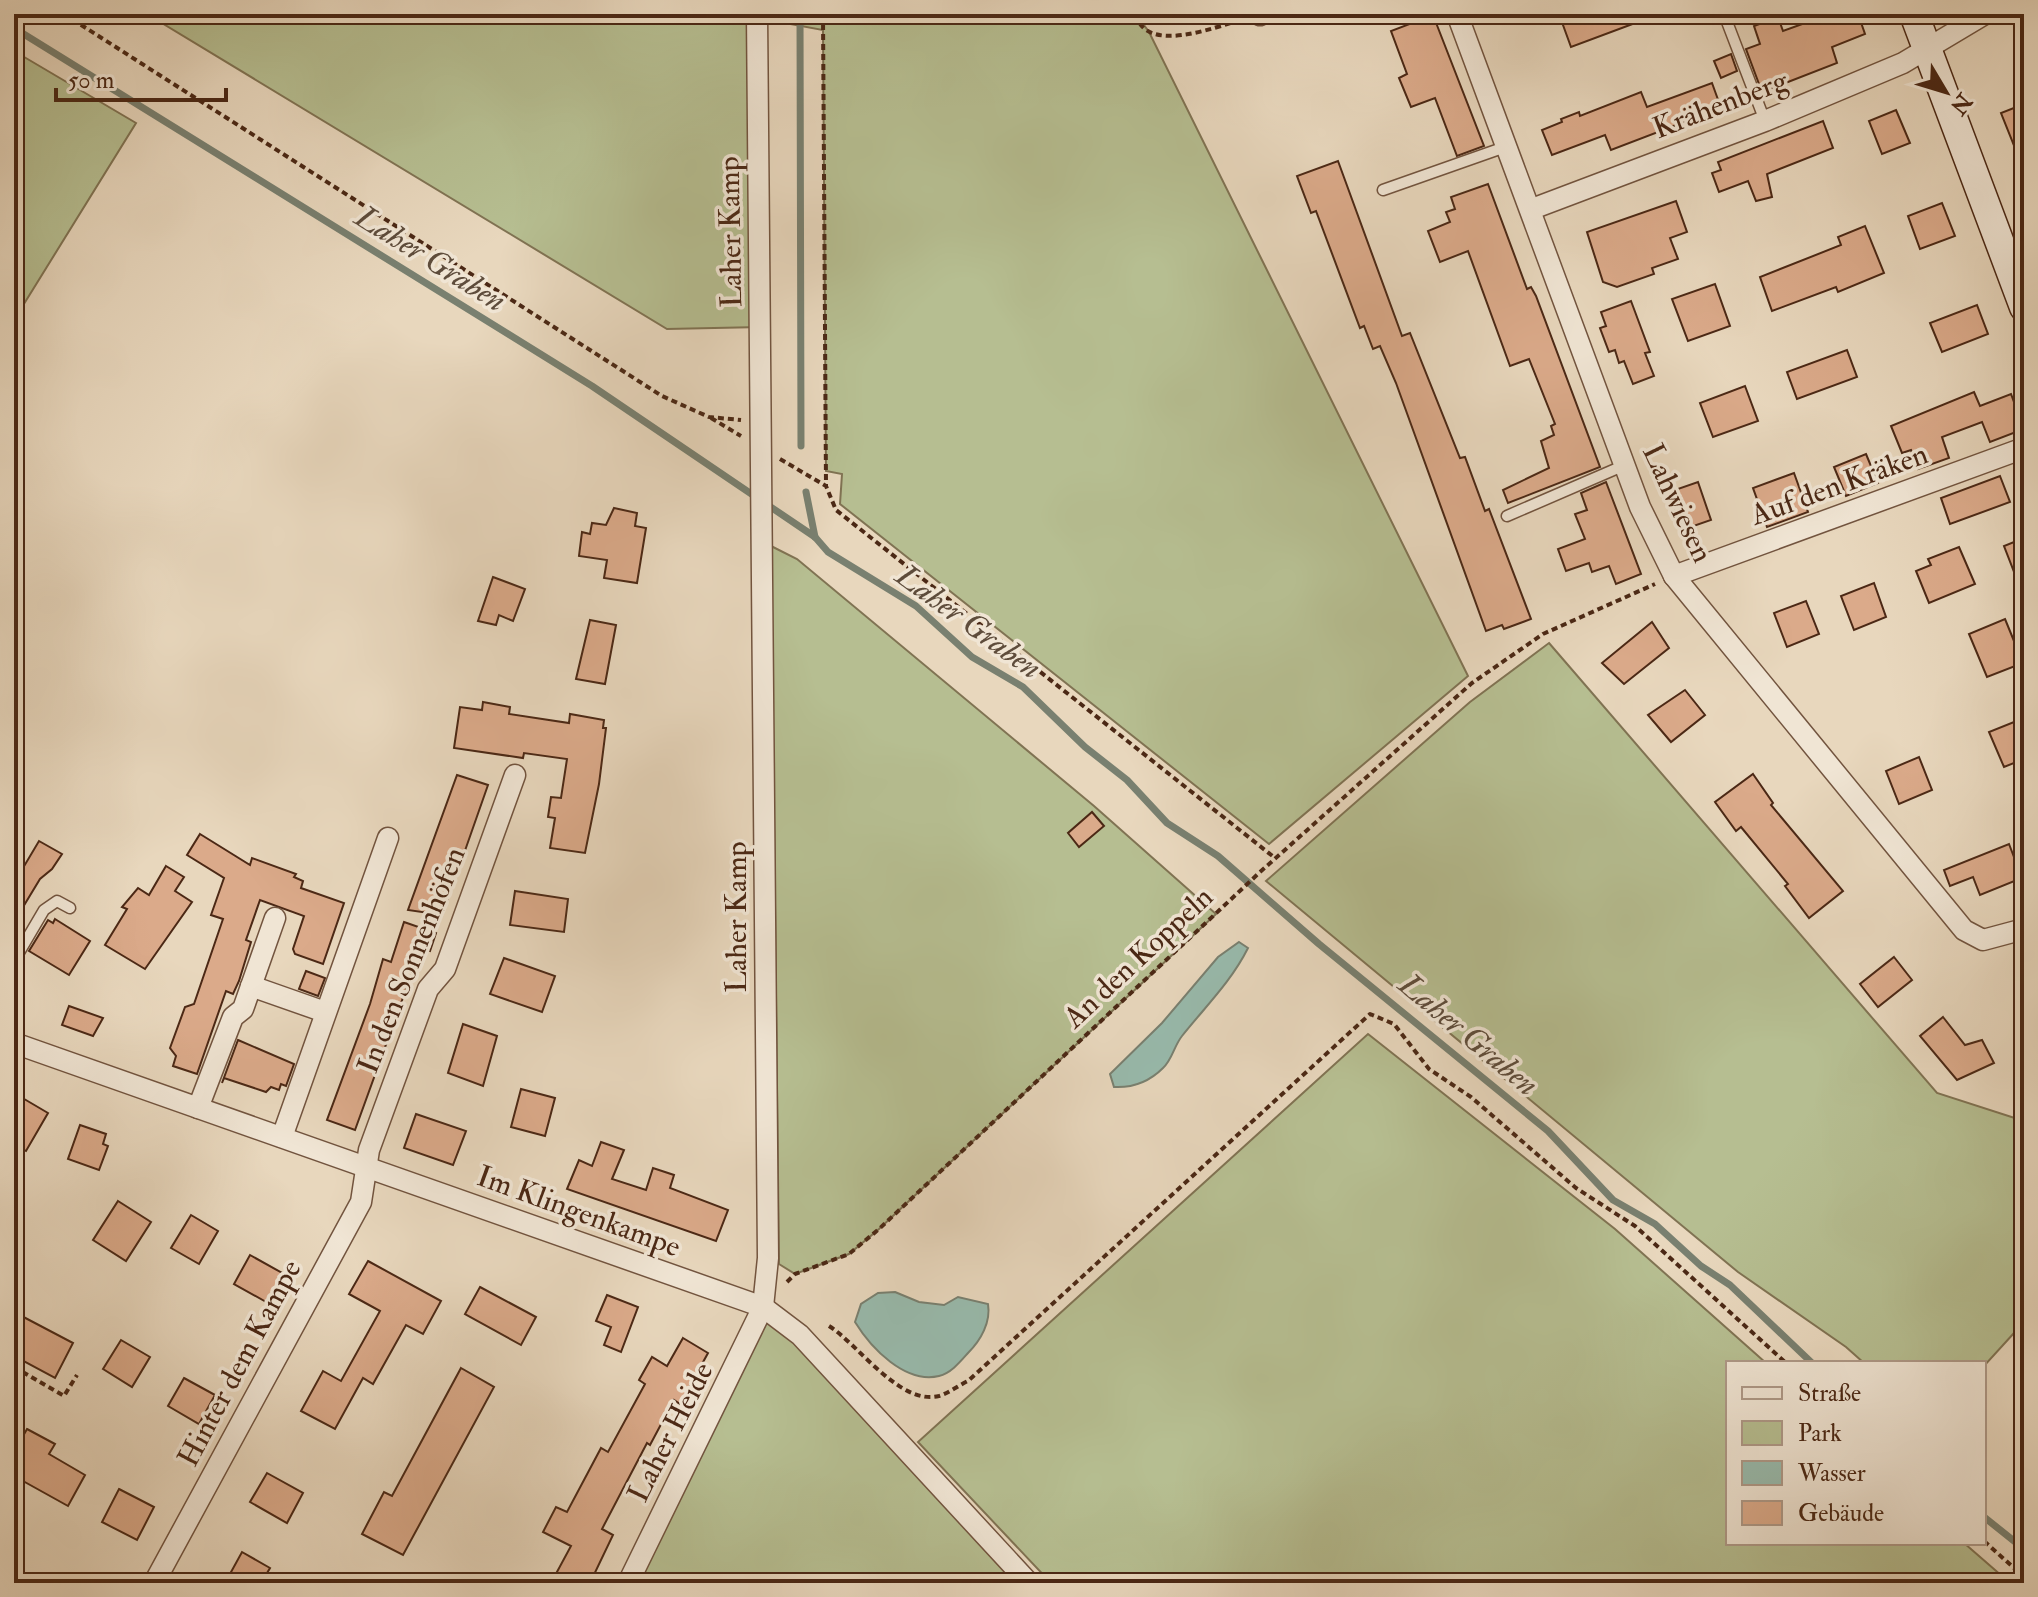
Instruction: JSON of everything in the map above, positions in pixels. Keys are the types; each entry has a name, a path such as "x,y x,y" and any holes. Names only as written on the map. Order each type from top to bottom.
{"street":[{"name":"Laher Kamp","path":"757,14 764,527 768,1258 763,1307"},
{"name":"Lahwiesen","path":"1457,14 1532,209 1640,507 1674,576 1964,930 1983,940 2024,929"},
{"path":"1914,14 2024,307"},
{"name":"Krähenberg","path":"1532,209 1765,121 1903,63 1985,14"},
{"name":"Auf den Kräken","path":"1674,576 2024,448"},
{"name":"In den Sonnenhöfen","path":"366,1168 369,1150 428,989 445,969 515,775"},
{"path":"282,1137 388,838"},
{"path":"198,1108 221,1043 233,1017 243,1009 275,918"},
{"path":"251,986 325,1012"},
{"name":"Im Klingenkampe","path":"14,1043 763,1307 800,1335 1029,1583"},
{"name":"Hinter dem Kampe","path":"154,1583 361,1202 366,1168"},
{"name":"Laher Heide","path":"628,1583 763,1307"}],"lane":[{"path":"1724,14 1765,121"},
{"path":"1383,190 1508,146"},
{"path":"1507,516 1625,465"},
{"path":"14,961 44,910 57,901 70,908"}],"path":[{"path":"64,14 662,396 709,417 826,486"},
{"path":"823,14 826,486 836,510 1276,858"},
{"path":"1136,14 1149,32 1171,38 1256,16"},
{"path":"709,417 761,421"},
{"name":"An den Koppeln","path":"763,1307 795,1274 849,1254 879,1229 1259,873 1472,683 1543,634 1674,576"},
{"path":"829,1326 848,1338 874,1367 905,1390 937,1397 968,1381 1370,1014 1394,1024 1429,1069 1471,1097 1576,1188 1635,1226 1784,1361"},
{"path":"14,1367 64,1396 77,1375"},
{"path":"1986,1543 2024,1577"}],"green space":[{"path":"147,14 1136,14 1149,32 1468,676 1269,844 840,504 842,474 826,471 823,30 758,18 761,327 667,329"},
{"path":"14,51 136,123 14,320"},
{"path":"771,546 797,559 1094,806 1216,914 879,1229 849,1254 795,1274 779,1264"},
{"path":"1549,643 1937,1093 2024,1121 2024,1322 1986,1364 1986,1361 1862,1361 1738,1272 1266,881 1470,702"},
{"path":"1368,1034 1615,1229 1764,1361 1726,1361 1726,1545 1966,1545 2010,1583 1051,1583 918,1442"},
{"path":"763,1307 1017,1583 628,1583"}],"water":[{"path":"1239,942 1248,948 1241,960 1182,1036 1166,1065 1140,1083 1114,1087 1110,1074 1162,1023 1218,957"},
{"path":"895,1292 919,1302 944,1305 958,1297 988,1304 988,1317 981,1337 958,1363 939,1376 914,1375 902,1369 870,1343 855,1322 861,1304 878,1293"}],"building":[{"path":"1559,14 1654,14 1654,16 1571,47"},
{"path":"1830,14 1858,14 1865,34 1832,47 1837,63 1762,92 1746,49 1760,44 1754,26 1778,17 1783,31"},
{"path":"1433,15 1484,146 1457,156 1435,98 1411,107 1399,78 1407,74 1391,31"},
{"path":"1731,54 1737,71 1721,78 1714,61"},
{"path":"1712,83 1721,108 1611,150 1605,135 1552,155 1542,130 1579,112 1580,116 1641,92 1647,107"},
{"path":"2024,104 2024,168 2023,168 2001,113"},
{"path":"1896,110 1910,143 1882,154 1869,121"},
{"path":"1823,121 1833,148 1767,174 1772,197 1756,201 1748,181 1719,192 1712,173 1721,170 1718,162"},
{"path":"1338,161 1402,336 1410,333 1460,458 1465,457 1485,511 1489,509 1531,619 1504,629 1502,625 1486,631 1396,383 1380,346 1373,349 1364,326 1360,328 1316,211 1311,213 1297,176"},
{"path":"1488,184 1527,289 1531,287 1536,296 1600,467 1508,503 1503,490 1549,468 1541,441 1554,435 1551,426 1555,424 1529,359 1510,366 1468,251 1440,262 1428,231 1450,222 1446,212 1455,209 1451,197"},
{"path":"1676,201 1687,232 1670,238 1678,259 1652,268 1654,274 1617,287 1603,282 1587,232"},
{"path":"1942,203 1955,236 1920,249 1908,216"},
{"path":"1865,226 1884,273 1838,292 1836,287 1772,311 1760,277 1841,245 1838,237"},
{"path":"1715,284 1730,326 1688,341 1672,299"},
{"path":"1631,301 1650,352 1645,353 1654,376 1633,384 1624,361 1619,363 1615,350 1609,352 1600,328 1606,326 1601,312"},
{"path":"1977,305 1988,334 1942,352 1930,323"},
{"path":"1847,350 1857,377 1797,399 1787,372"},
{"path":"1745,386 1758,421 1713,437 1700,403"},
{"path":"1974,392 1980,406 2011,394 2024,429 1990,442 1982,422 1942,437 1949,458 1918,469 1911,450 1902,453 1891,426"},
{"path":"1866,454 1878,483 1846,496 1834,467"},
{"path":"1794,473 1808,512 1767,527 1753,488"},
{"path":"2000,476 2010,502 1950,524 1941,498"},
{"path":"1606,482 1641,574 1616,584 1609,566 1592,572 1589,563 1566,571 1558,549 1585,539 1575,514 1587,510 1581,493"},
{"path":"1698,482 1711,520 1682,530 1669,492"},
{"path":"614,508 637,513 635,526 646,528 637,583 604,578 607,560 579,556 582,532 590,534 592,523 606,525"},
{"path":"2024,538 2024,595 2023,595 2004,546"},
{"path":"1959,547 1975,584 1929,603 1916,571 1931,565 1928,559"},
{"path":"493,577 525,589 513,621 499,615 496,625 478,621"},
{"path":"1874,583 1886,617 1854,630 1841,596"},
{"path":"1806,601 1819,634 1787,647 1774,613"},
{"path":"2005,619 2023,663 1987,677 1969,634"},
{"path":"590,620 616,625 605,684 576,679"},
{"path":"1652,622 1669,648 1624,684 1602,663"},
{"path":"1685,690 1705,715 1671,742 1648,715"},
{"path":"483,702 510,707 509,714 569,723 570,714 604,720 603,728 606,728 599,784 585,853 550,848 555,818 548,817 551,797 561,798 567,759 524,753 523,758 454,748 460,707 482,710"},
{"path":"2024,718 2024,759 2004,767 1989,732"},
{"path":"1919,757 1932,790 1899,804 1886,771"},
{"path":"1753,774 1773,803 1771,805 1843,891 1809,918 1785,886 1788,884 1741,827 1736,831 1715,802"},
{"path":"457,775 488,785 442,915 408,910"},
{"path":"1092,812 1104,826 1079,847 1068,833"},
{"path":"200,834 250,865 252,858 296,874 294,877 303,881 301,888 344,903 323,964 295,954 293,949 304,916 260,900 246,940 251,942 239,981 233,994 226,991 197,1074 173,1066 176,1056 170,1048 185,1007 194,1004 223,919 211,915 224,878 187,855"},
{"path":"39,841 62,854 52,869 40,879 14,922 14,863 23,868"},
{"path":"2009,844 2022,878 1980,895 1973,877 1950,886 1944,870"},
{"path":"166,866 184,877 175,891 192,902 145,969 105,945 127,909 122,907 138,888 149,895"},
{"path":"515,891 568,899 564,932 510,925"},
{"path":"55,919 90,941 69,975 29,951 48,920 53,923"},
{"path":"404,922 436,933 430,951 421,948 355,1130 327,1120 370,1004 383,959 391,962"},
{"path":"1894,957 1912,980 1878,1007 1860,984"},
{"path":"504,958 555,976 542,1012 490,994"},
{"path":"306,971 325,978 318,996 299,989"},
{"path":"69,1006 103,1018 93,1036 62,1025"},
{"path":"1943,1017 1965,1045 1982,1040 1994,1063 1957,1080 1920,1036"},
{"path":"463,1024 497,1036 483,1086 448,1073"},
{"path":"238,1040 294,1064 286,1086 281,1084 279,1090 271,1087 266,1092 224,1078 222,1083"},
{"path":"521,1089 555,1098 545,1136 511,1127"},
{"path":"14,1093 48,1113 26,1151 14,1144"},
{"path":"416,1114 466,1131 453,1165 404,1148"},
{"path":"80,1125 106,1134 103,1144 108,1146 99,1170 68,1159"},
{"path":"601,1142 624,1150 612,1179 646,1190 653,1168 674,1175 670,1188 728,1210 716,1241 567,1189 579,1160 592,1166"},
{"path":"118,1201 151,1222 126,1261 93,1240"},
{"path":"191,1215 218,1231 199,1264 171,1248"},
{"path":"250,1255 284,1274 268,1303 234,1284"},
{"path":"368,1261 441,1301 423,1334 406,1325 373,1384 363,1378 335,1429 301,1411 323,1371 341,1381 380,1311 349,1294"},
{"path":"480,1287 536,1317 521,1345 465,1314"},
{"path":"607,1295 638,1307 621,1352 604,1345 611,1327 596,1321"},
{"path":"14,1312 73,1343 55,1378 14,1356"},
{"path":"683,1338 708,1353 680,1404 674,1400 650,1445 647,1443 602,1529 613,1535 590,1583 551,1583 571,1546 543,1532 556,1507 567,1512 601,1448 608,1452 645,1384 639,1380 652,1357 667,1366"},
{"path":"121,1340 150,1357 132,1387 103,1369"},
{"path":"461,1368 494,1387 403,1555 362,1534 384,1492 392,1496"},
{"path":"184,1378 215,1395 199,1424 168,1406"},
{"path":"27,1429 55,1444 49,1454 85,1475 68,1506 14,1476 14,1452"},
{"path":"267,1473 303,1493 287,1523 250,1502"},
{"path":"119,1489 154,1507 137,1540 102,1522"},
{"path":"242,1552 270,1568 261,1583 225,1583"}],"waterway":[{"path":"800,14 801,446"},
{"name":"Laher Graben","path":"14,28 592,386 815,537 828,552 916,606 972,657 1023,687 1085,747 1127,780 1167,823 1218,856 1319,944 1548,1131 1613,1200 1655,1224 1701,1266 1730,1285 1810,1361"},
{"path":"806,492 815,537"},
{"name":"Laher Graben","path":"1986,1519 2024,1549"}]}
